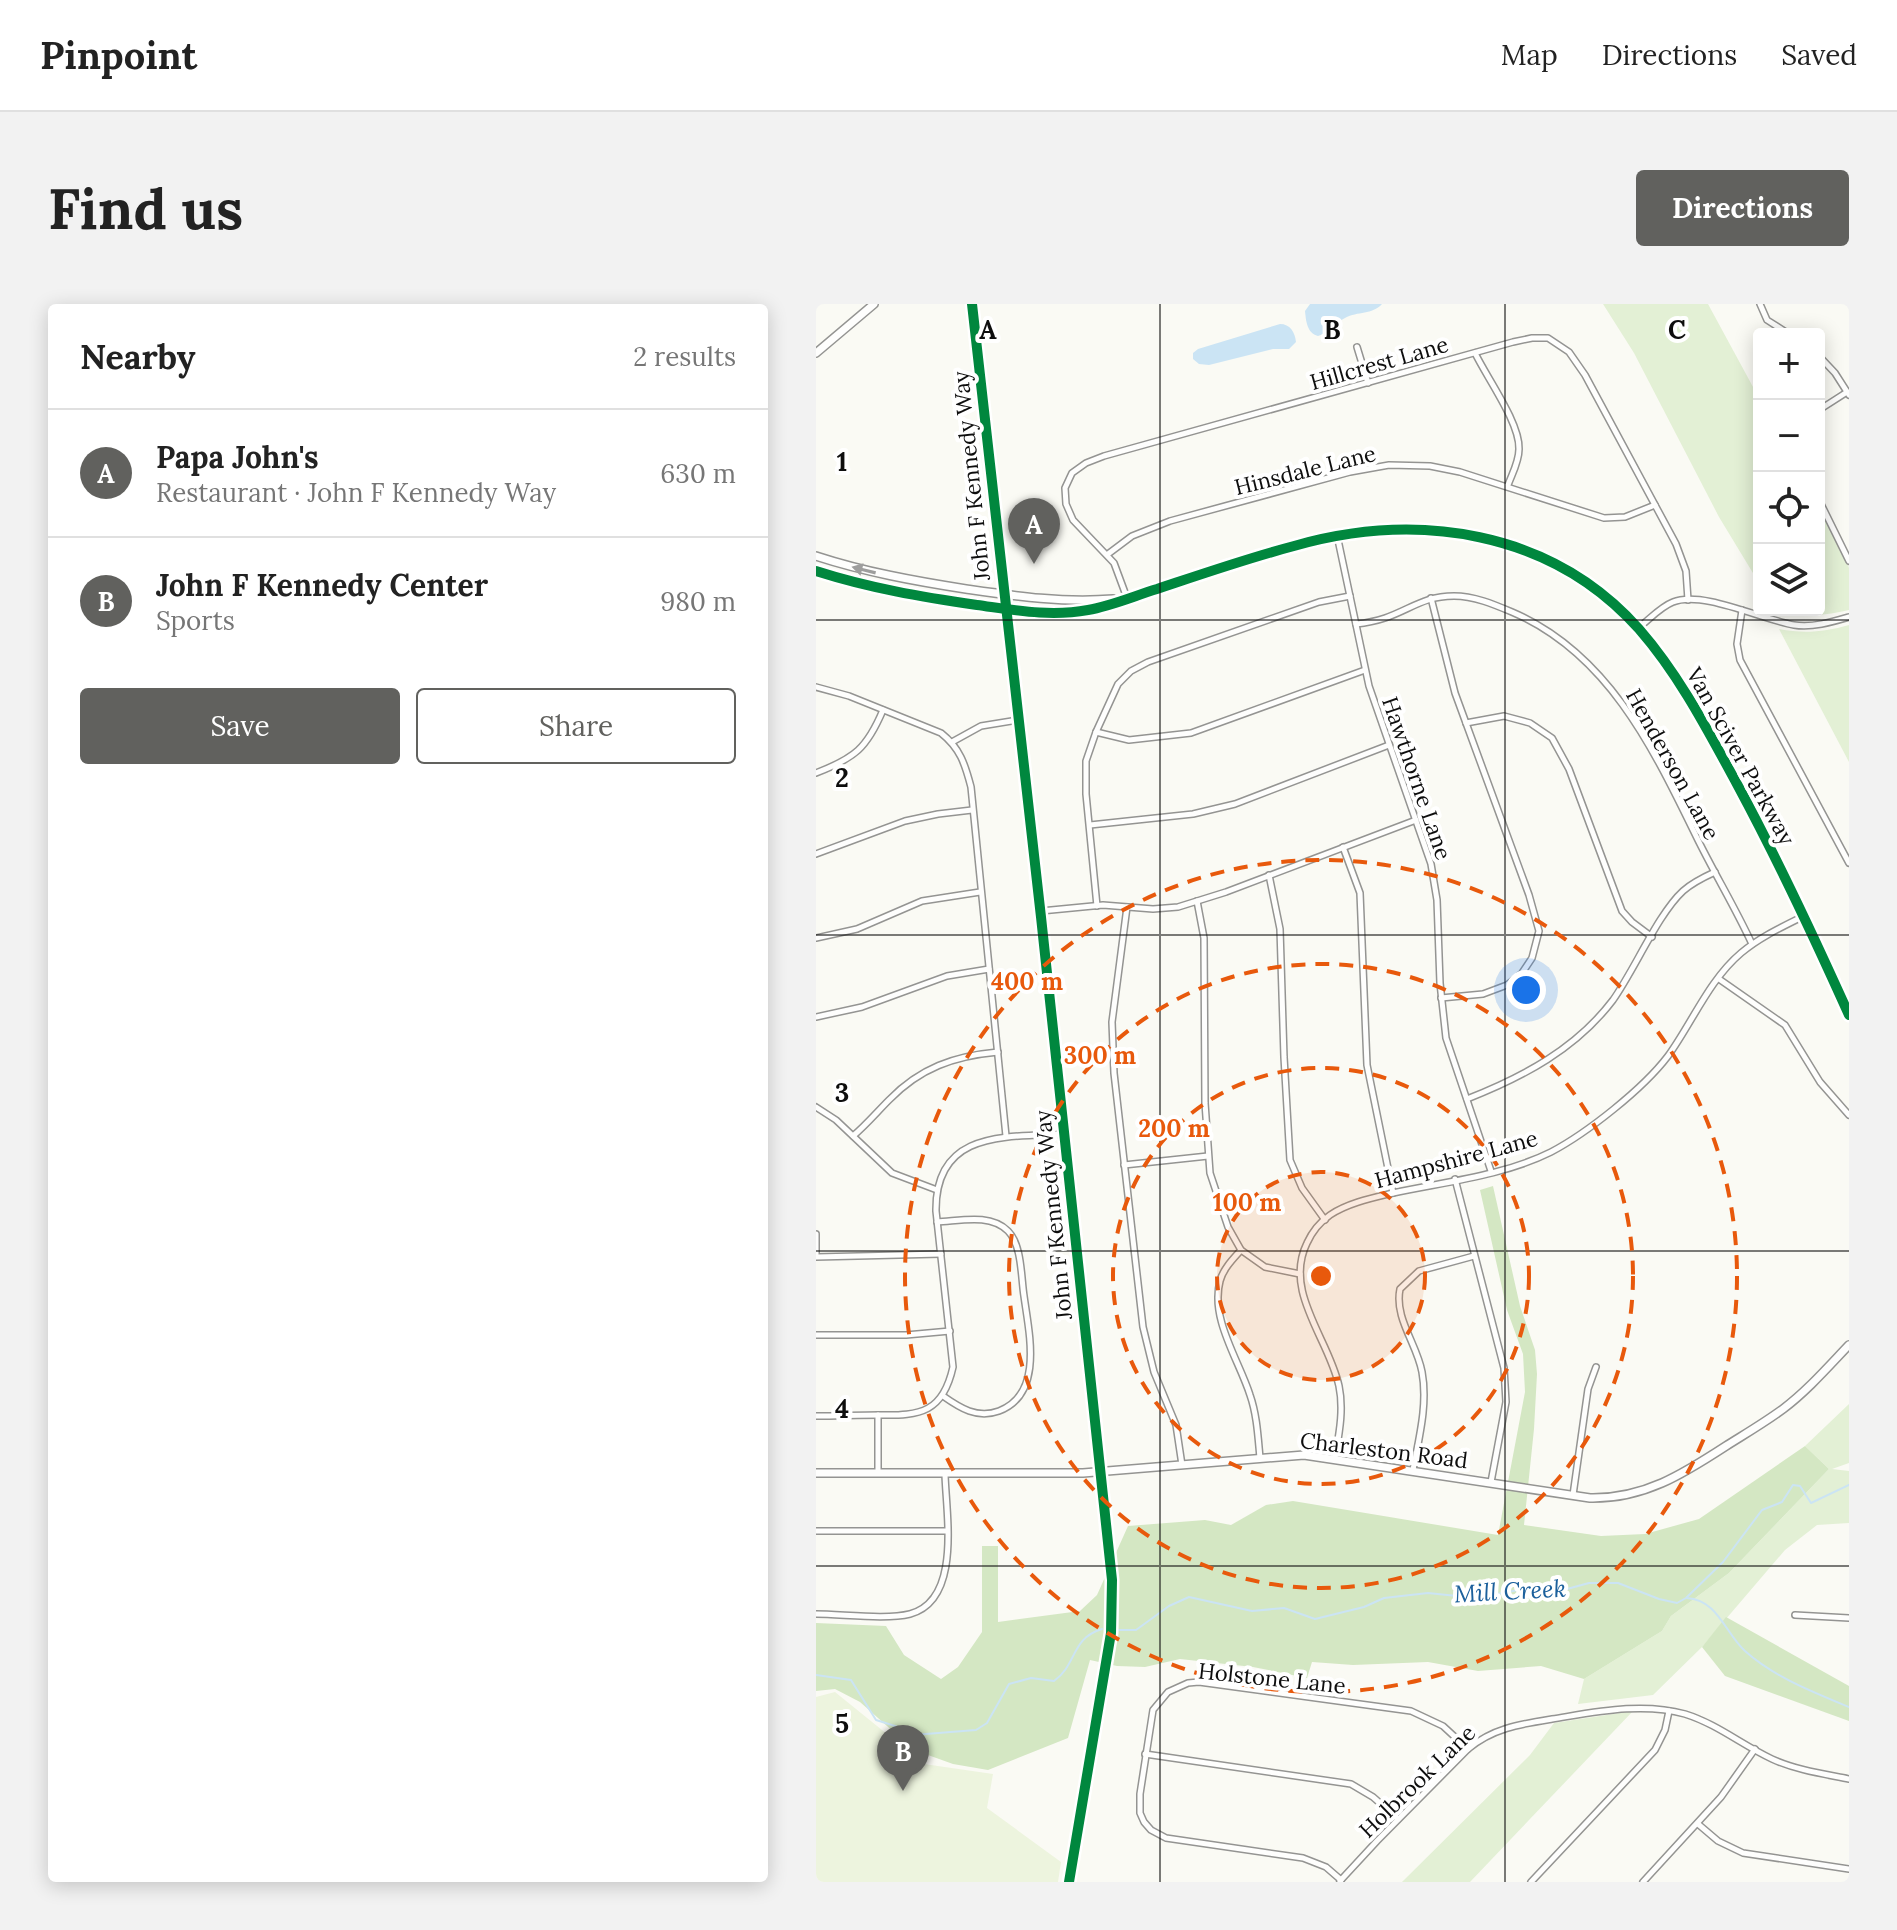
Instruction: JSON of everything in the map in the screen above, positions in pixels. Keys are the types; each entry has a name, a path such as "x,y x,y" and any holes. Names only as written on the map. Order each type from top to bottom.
{"street":[{"path":"816,353 874,304"},
{"name":"John F Kennedy Way","path":"972,304 1111,1558 1113,1616 1069,1882"},
{"path":"1760,304 1767,320 1780,328"},
{"name":"Hillcrest Lane","path":"1127,598 1108,554 1068,512 1065,488 1068,479 1079,467 1104,456 1475,353 1532,338 1548,338 1563,346 1585,375 1655,505 1684,563 1688,600"},
{"path":"1357,347 1368,383"},
{"path":"1475,353 1518,437 1519,454 1508,485"},
{"path":"1825,362 1848,394 1825,407"},
{"name":"Hinsdale Lane","path":"1108,554 1132,536 1163,524 1359,470 1389,465 1430,466 1460,472 1604,518 1625,517 1655,505"},
{"path":"1825,512 1849,561"},
{"name":"Van Sciver Parkway","path":"816,571 899,593 1039,613 1077,612 1243,560 1337,535 1392,528 1424,529 1460,533 1499,543 1581,579 1638,628 1691,699 1755,817 1849,1015"},
{"name":"Hawthorne Lane","path":"1337,535 1365,670 1431,864 1448,1049 1491,1171"},
{"name":"Van Sciver Parkway","path":"816,556 898,578 1004,595 1065,601 1127,598"},
{"path":"1097,906 1085,772 1096,732 1118,684 1139,665 1319,602 1350,596"},
{"name":"Henderson Lane","path":"1356,624 1384,618 1431,598 1463,597 1495,604 1537,624 1589,664 1612,688 1631,715 1752,944"},
{"path":"1431,598 1455,693 1536,913 1538,940 1528,966 1500,989 1474,996 1441,998"},
{"path":"1638,628 1668,604 1688,600 1797,625 1827,623 1849,617"},
{"path":"1742,610 1737,644 1740,660 1849,863"},
{"path":"1096,732 1129,740 1191,733 1365,670"},
{"path":"816,687 941,733 963,758 971,787 1006,1136"},
{"path":"816,773 861,750 883,710"},
{"path":"1466,723 1496,716 1513,717 1530,723 1552,738 1569,769 1622,911 1652,937"},
{"path":"952,742 981,726 1018,720"},
{"path":"1090,825 1193,814 1225,807 1389,745"},
{"path":"816,854 905,821 972,810"},
{"path":"1041,911 1097,906 1166,908 1197,901 1416,820"},
{"path":"1343,847 1360,893 1369,1076 1393,1193"},
{"path":"1467,1099 1525,1075 1581,1033 1613,1000 1678,896 1715,872"},
{"path":"1269,875 1280,929 1289,1149 1297,1180 1325,1220"},
{"path":"816,938 857,929 922,901 980,892"},
{"path":"1197,901 1204,947 1204,1092 1208,1156 1225,1219 1241,1250 1265,1267 1300,1274 1305,1300 1336,1375 1340,1393 1342,1409 1335,1458"},
{"path":"1127,907 1112,1032 1124,1165 1145,1339 1154,1372 1176,1425 1182,1465"},
{"name":"Hampshire Lane","path":"1300,1274 1308,1240 1325,1220 1356,1203 1491,1171 1539,1157 1562,1145 1634,1091 1669,1054 1732,962 1752,944 1804,916"},
{"path":"816,1017 862,1007 947,976 989,969"},
{"path":"1719,979 1785,1025 1820,1082 1849,1115"},
{"path":"853,1136 895,1094 927,1070 953,1059 998,1052"},
{"path":"816,1107 836,1120 892,1173 937,1190"},
{"path":"816,1416 910,1415 943,1396 953,1367 937,1222 937,1190 943,1174 962,1151 979,1141 1006,1136 1064,1134"},
{"path":"1124,1165 1208,1156"},
{"path":"1455,1179 1500,1345 1506,1380 1506,1402 1491,1482"},
{"path":"937,1222 992,1222 1013,1237 1023,1289 1029,1355 1029,1374 1024,1391 1003,1409 986,1414 969,1412 943,1396"},
{"path":"816,1234 816,1256 941,1254"},
{"path":"1241,1250 1223,1273 1219,1303 1227,1338 1255,1411 1260,1458"},
{"path":"1413,1470 1423,1417 1423,1378 1401,1314 1400,1289 1419,1271 1474,1256"},
{"path":"816,1335 950,1331"},
{"name":"Charleston Road","path":"816,1473 1101,1473 1304,1455 1573,1495 1604,1498 1630,1495 1667,1482 1783,1409 1849,1345"},
{"path":"1573,1495 1588,1389 1596,1367"},
{"path":"878,1415 878,1472"},
{"path":"816,1614 896,1615 922,1609 937,1595 945,1578 945,1474"},
{"path":"816,1531 946,1531"},
{"path":"1795,1615 1849,1618"},
{"name":"Holstone Lane","path":"1341,1881 1326,1867 1303,1858 1180,1840 1158,1835 1144,1822 1140,1813 1140,1794 1145,1754 1151,1717 1161,1699 1178,1687 1199,1682 1411,1711 1443,1726 1468,1749"},
{"name":"Holbrook Lane","path":"1341,1881 1468,1749 1482,1738 1514,1725 1625,1709 1669,1711 1704,1721 1792,1766 1849,1779"},
{"path":"1531,1882 1655,1750 1663,1735 1669,1711"},
{"path":"1643,1882 1728,1789 1755,1749"},
{"path":"1145,1754 1351,1784 1373,1797 1398,1819"},
{"path":"1698,1824 1718,1841 1743,1853 1849,1869"}],"green space":[{"path":"1603,304 1708,304 1753,387 1753,573 1719,517 1634,353"},
{"path":"1825,512 1849,568 1849,610 1825,614"},
{"path":"1849,625 1849,762 1779,629 1814,632"},
{"path":"1493,1186 1520,1306 1535,1350 1534,1429 1524,1525 1601,1536 1645,1534 1699,1519 1805,1446 1829,1469 1729,1573 1671,1616 1662,1631 1584,1679 1541,1666 1478,1671 1428,1662 1353,1665 1312,1662 1307,1678 1253,1667 1180,1659 1145,1667 1117,1666 1090,1660 1068,1738 988,1770 953,1764 914,1750 860,1702 835,1689 816,1691 816,1623 886,1626 904,1655 941,1679 958,1667 982,1632 982,1546 998,1546 998,1622 1080,1611 1097,1595 1128,1526 1205,1520 1231,1525 1266,1505 1293,1501 1498,1535 1525,1392 1523,1354 1507,1310 1480,1190"},
{"path":"1849,1404 1849,1463 1832,1469 1849,1471 1849,1523 1817,1525 1785,1550 1702,1647 1653,1695 1578,1704 1584,1679 1662,1631 1671,1616 1729,1573 1829,1469 1805,1446"},
{"path":"1726,1617 1849,1686 1849,1721 1725,1676 1702,1647"},
{"path":"835,1692 924,1764 993,1774 987,1808 1061,1862 1058,1882 816,1882 816,1697"},
{"path":"1633,1711 1470,1882 1402,1882 1530,1755 1554,1723"}],"water":[{"path":"1310,304 1382,304 1374,310 1345,318 1318,336 1311,332 1307,323 1305,311"},
{"path":"1280,324 1289,327 1294,335 1296,342 1289,349 1273,349 1209,365 1199,364 1193,359 1193,353 1198,349"}],"waterway":[{"name":"Mill Creek","path":"1119,1630 1136,1630 1169,1606 1189,1597 1252,1611 1284,1608 1315,1619 1364,1607 1384,1598 1428,1593 1476,1598 1549,1584 1567,1589 1589,1583 1618,1583 1677,1603 1723,1562 1762,1510 1782,1502 1793,1485 1800,1486 1811,1503 1849,1485"},
{"path":"1687,1598 1698,1600 1714,1611 1738,1644 1768,1669 1849,1707"},
{"name":"Mill Creek","path":"816,1675 851,1680 876,1720 913,1735 976,1730 987,1723 1009,1684 1031,1678 1054,1681 1067,1667 1079,1645 1092,1633 1102,1629"}],"cycle path":[{"path":"972,304 1112,1580 1111,1633 1069,1882"},
{"path":"816,571 936,599 1018,611 1060,613 1105,606 1260,556 1341,535 1387,530 1434,531 1480,537 1524,550 1565,569 1604,596 1639,629 1668,666 1704,724 1752,813 1849,1015"}],"place":[{"name":"Papa John's","path":"1034,564"},
{"name":"John F Kennedy Center","path":"903,1791"}]}
